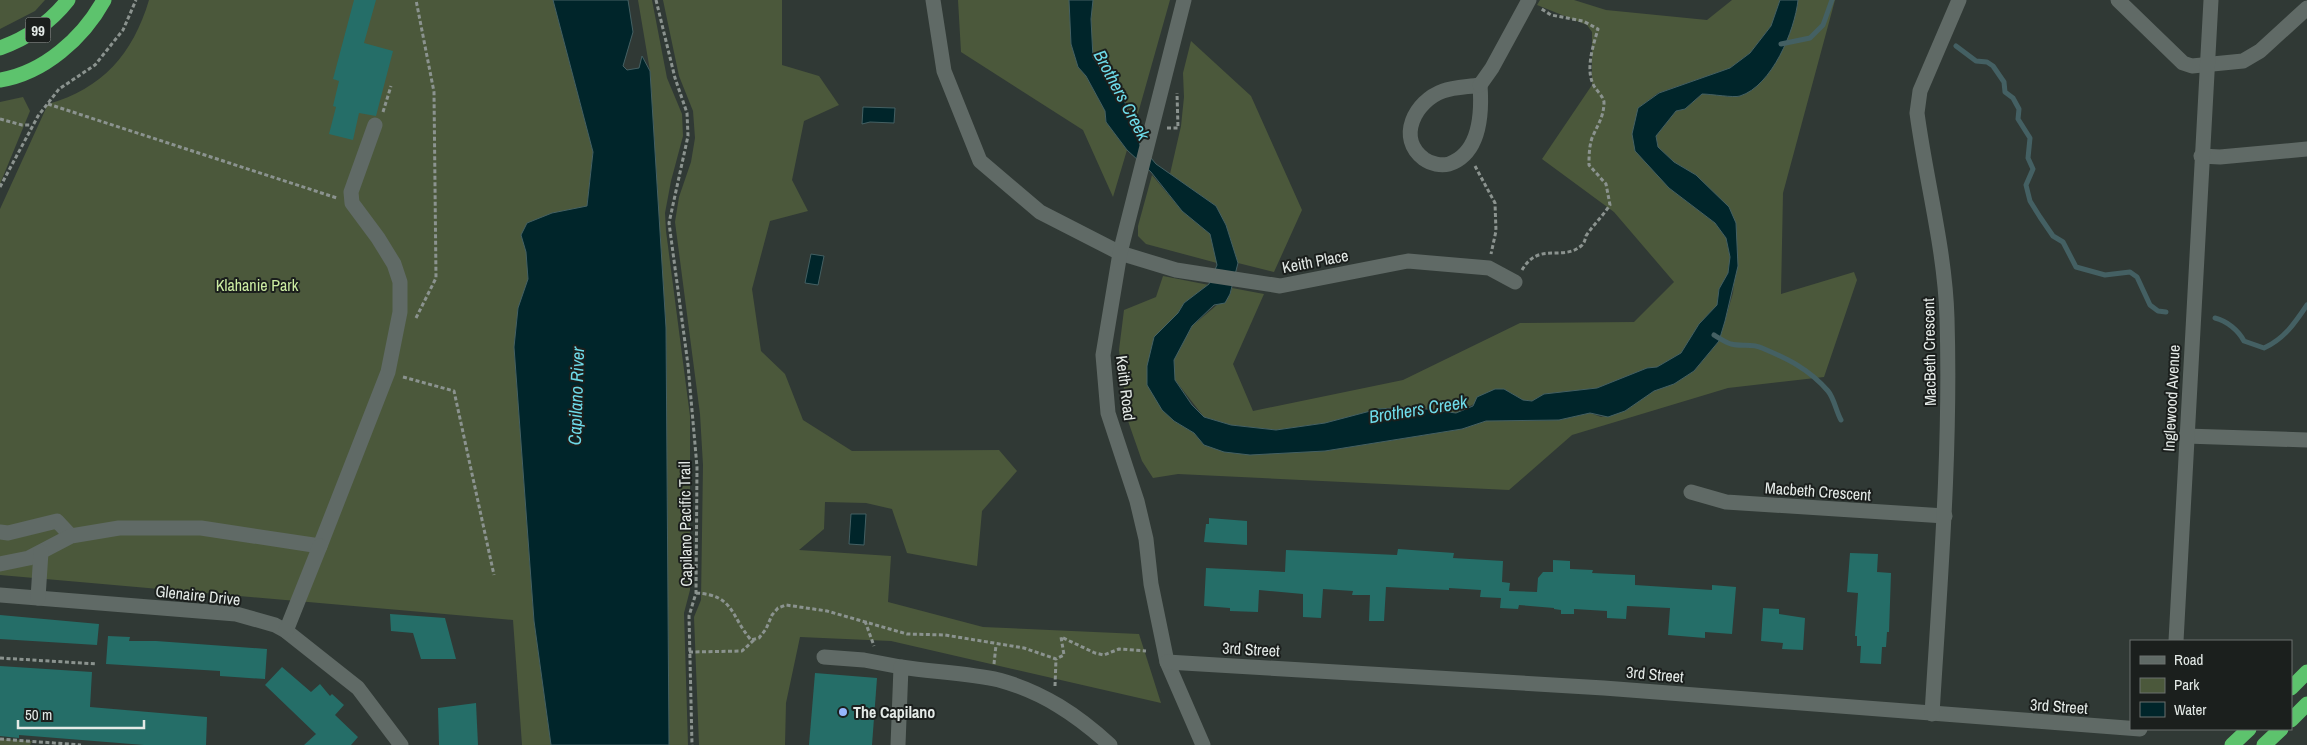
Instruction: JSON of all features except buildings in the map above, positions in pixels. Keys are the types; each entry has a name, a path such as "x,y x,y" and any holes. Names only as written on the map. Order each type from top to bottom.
{"highway":[{"name":"99","path":"0,48 18,42 40,29 57,14 68,0"},
{"path":"0,80 31,70 68,46 82,32 104,0"},
{"path":"2292,687 2307,672"},
{"path":"2292,719 2307,704"},
{"path":"2232,745 2248,730"},
{"path":"2264,745 2280,730"}],"street":[{"name":"Keith Place","path":"933,0 944,71 980,161 1040,212 1120,253 1176,270 1280,286 1408,262 1489,268 1515,282"},
{"name":"Keith Road","path":"1184,0 1165,82 1120,253 1102,355 1108,413 1137,501 1146,539 1151,584 1167,662 1203,745"},
{"path":"1480,85 1443,90 1421,103 1414,113 1411,124 1414,147 1426,161 1442,165 1458,160 1465,154 1473,142 1480,122 1480,85 1492,68 1529,0"},
{"name":"MacBeth Crescent","path":"1932,714 1945,516 1947,310 1944,277 1918,113 1920,91 1959,0"},
{"path":"2118,0 2183,63 2192,66 2243,61 2260,51 2307,8"},
{"name":"Inglewood Avenue","path":"2176,640 2211,0"},
{"path":"286,631 388,372 400,312 400,282 394,264 378,238 352,203 351,192 375,125"},
{"path":"2201,156 2307,149"},
{"path":"2186,436 2307,440"},
{"name":"Macbeth Crescent","path":"1691,492 1726,502 1945,516"},
{"path":"0,532 8,533 57,521 71,536"},
{"path":"0,564 29,558 71,536 120,528 200,528 320,546"},
{"path":"38,598 41,552"},
{"name":"Glenaire Drive","path":"0,595 236,614 275,625 286,631 358,688 401,745"},
{"path":"824,657 998,680 1032,691 1081,719 1110,745"},
{"name":"3rd Street","path":"1167,662 1604,688 2130,728"},
{"path":"898,745 900,667"}],"path":[{"path":"0,187 32,125 59,89 95,66 123,30 136,0"},
{"path":"414,321 436,278 434,92 416,0"},
{"name":"Capilano Pacific Trail","path":"656,0 675,78 687,114 688,136 669,223 694,418 697,467 696,593 724,599 747,636 754,640"},
{"path":"1515,282 1529,258 1558,252 1570,252 1583,246 1592,228 1610,205 1606,184 1589,165 1592,139 1601,123 1604,100 1593,84 1590,66 1598,29 1584,21 1551,15 1529,0"},
{"path":"375,125 385,109 391,86"},
{"path":"48,104 352,203"},
{"path":"0,119 22,125 32,125"},
{"path":"1465,154 1474,163 1481,180 1495,203 1496,231 1489,268"},
{"path":"388,372 454,391 494,575"},
{"path":"692,745 689,616 696,593"},
{"path":"689,652 742,651 766,629 772,615 778,608 786,605 827,611 907,634 945,635 1024,648 1056,659 1064,655 1062,637 1094,653 1104,655 1118,649 1146,651"},
{"path":"864,621 879,663"},
{"path":"0,658 97,664"},
{"path":"1054,704 1056,659"},
{"path":"0,739 81,745"}],"green space":[{"path":"0,0 45,0 35,11 0,29"},
{"name":"Klahanie Park","path":"149,0 553,0 593,152 587,206 518,308 514,347 534,621 551,745 522,745 513,620 0,575 0,209 48,104 84,89 113,67 134,37"},
{"path":"638,0 652,0 667,78 682,114 683,136 665,213 690,416 690,590 684,613 688,745 669,745 666,328 650,71"},
{"path":"663,0 782,0 782,65 819,76 839,105 804,121 792,180 808,211 770,221 752,289 761,351 785,374 803,420 852,451 999,450 1017,471 982,511 977,566 907,553 892,509 866,503 825,502 824,529 799,550 891,556 888,602 983,627 1139,634 1161,703 891,641 800,637 786,703 785,745 699,745 694,617 701,600 703,465 700,414 675,222 679,197 691,162 695,138 693,111 679,76"},
{"path":"958,0 1069,0 1071,44 1078,67 1086,76 1105,111 1106,122 1127,150 1113,197 1083,130 961,52"},
{"path":"1093,0 1170,0 1135,124 1123,97 1093,58 1091,19"},
{"path":"1540,0 1574,0 1606,10 1707,20 1732,0 1780,0 1771,26 1750,53 1730,68 1658,93 1638,108 1655,170 1669,188 1715,223 1726,238 1730,258 1728,273 1719,289 1717,305 1699,324 1681,353 1657,367 1647,368 1597,388 1544,394 1532,401 1523,400 1504,389 1456,413 1411,407 1378,409 1325,423 1276,430 1231,425 1204,417 1175,380 1173,361 1192,326 1230,294 1232,288 1264,294 1233,364 1253,411 1403,380 1520,323 1634,322 1674,282 1614,212 1542,159 1592,85 1592,32 1587,25 1537,5"},
{"path":"1798,0 1835,0 1783,193 1781,294 1854,272 1857,280 1824,377 1728,388 1572,435 1509,490 1178,474 1153,478 1142,461 1128,421 1119,350 1124,310 1156,297 1163,276 1209,285 1184,303 1178,313 1154,337 1174,421 1194,433 1204,445 1325,451 1462,429 1486,421 1559,420 1590,413 1601,417 1625,411 1654,391 1674,384 1694,371 1719,341 1733,293 1737,257 1696,175 1674,162 1658,147 1656,136 1676,111 1685,109 1702,94 1740,96 1751,90 1761,81 1779,55 1786,40 1796,12"},
{"path":"1191,41 1251,96 1302,210 1274,272 1238,263 1226,225 1216,206 1170,174 1181,126 1184,97 1183,73"},
{"path":"23,97 30,111 0,184 0,102"},
{"path":"1152,175 1182,211 1210,234 1217,263 1146,244 1138,236 1138,226"},
{"path":"0,739 32,741 30,745 0,745"}],"water":[{"name":"Capilano River","path":"553,0 628,0 633,32 623,66 627,70 639,68 642,56 650,71 666,328 669,745 551,745 534,621 514,347 518,308 528,279 526,252 521,235 527,223 552,213 587,206 593,152"},
{"name":"Brothers Creek","path":"1069,0 1093,0 1091,19 1093,58 1123,97 1140,145 1156,164 1216,206 1226,225 1238,263 1230,294 1225,303 1214,305 1192,326 1174,360 1175,380 1192,405 1204,417 1231,425 1276,430 1325,423 1378,409 1411,407 1456,413 1473,406 1477,397 1495,389 1504,389 1523,400 1532,401 1544,394 1597,388 1647,368 1657,367 1681,353 1699,324 1717,305 1719,289 1728,273 1730,257 1726,238 1715,223 1669,188 1635,151 1632,134 1638,108 1659,93 1730,68 1750,53 1771,26 1780,0 1798,0 1787,41 1772,69 1762,81 1752,90 1740,96 1702,94 1685,109 1676,111 1656,136 1658,147 1674,162 1696,175 1729,207 1736,223 1738,266 1719,341 1694,371 1674,384 1654,391 1625,411 1608,417 1590,413 1559,420 1486,421 1462,429 1325,451 1250,455 1224,452 1204,445 1194,433 1174,421 1162,410 1147,385 1147,366 1154,337 1178,313 1184,303 1209,284 1217,265 1210,234 1182,211 1151,172 1127,150 1106,122 1105,111 1086,76 1078,67 1071,44"},
{"path":"863,107 895,108 894,123 870,122 862,124"},
{"path":"811,254 824,256 818,285 805,283"},
{"path":"851,514 866,514 864,545 849,544"}],"waterway":[{"path":"1781,44 1810,38 1823,25 1832,0"},
{"path":"1956,46 1976,61 1987,62 1993,66 2004,82 2005,92 2013,98 2019,109 2018,119 2030,138 2028,158 2033,169 2026,185 2030,201 2053,236 2063,242 2076,267 2105,275 2130,272 2137,277 2150,305 2158,311 2166,312"},
{"path":"2215,318 2224,321 2232,327 2244,341 2264,348 2283,335 2307,305"},
{"path":"1714,335 1731,344 1750,345 1772,352 1806,371 1821,383 1830,394 1841,420"}],"place":[{"name":"The Capilano","path":"843,712"}]}
